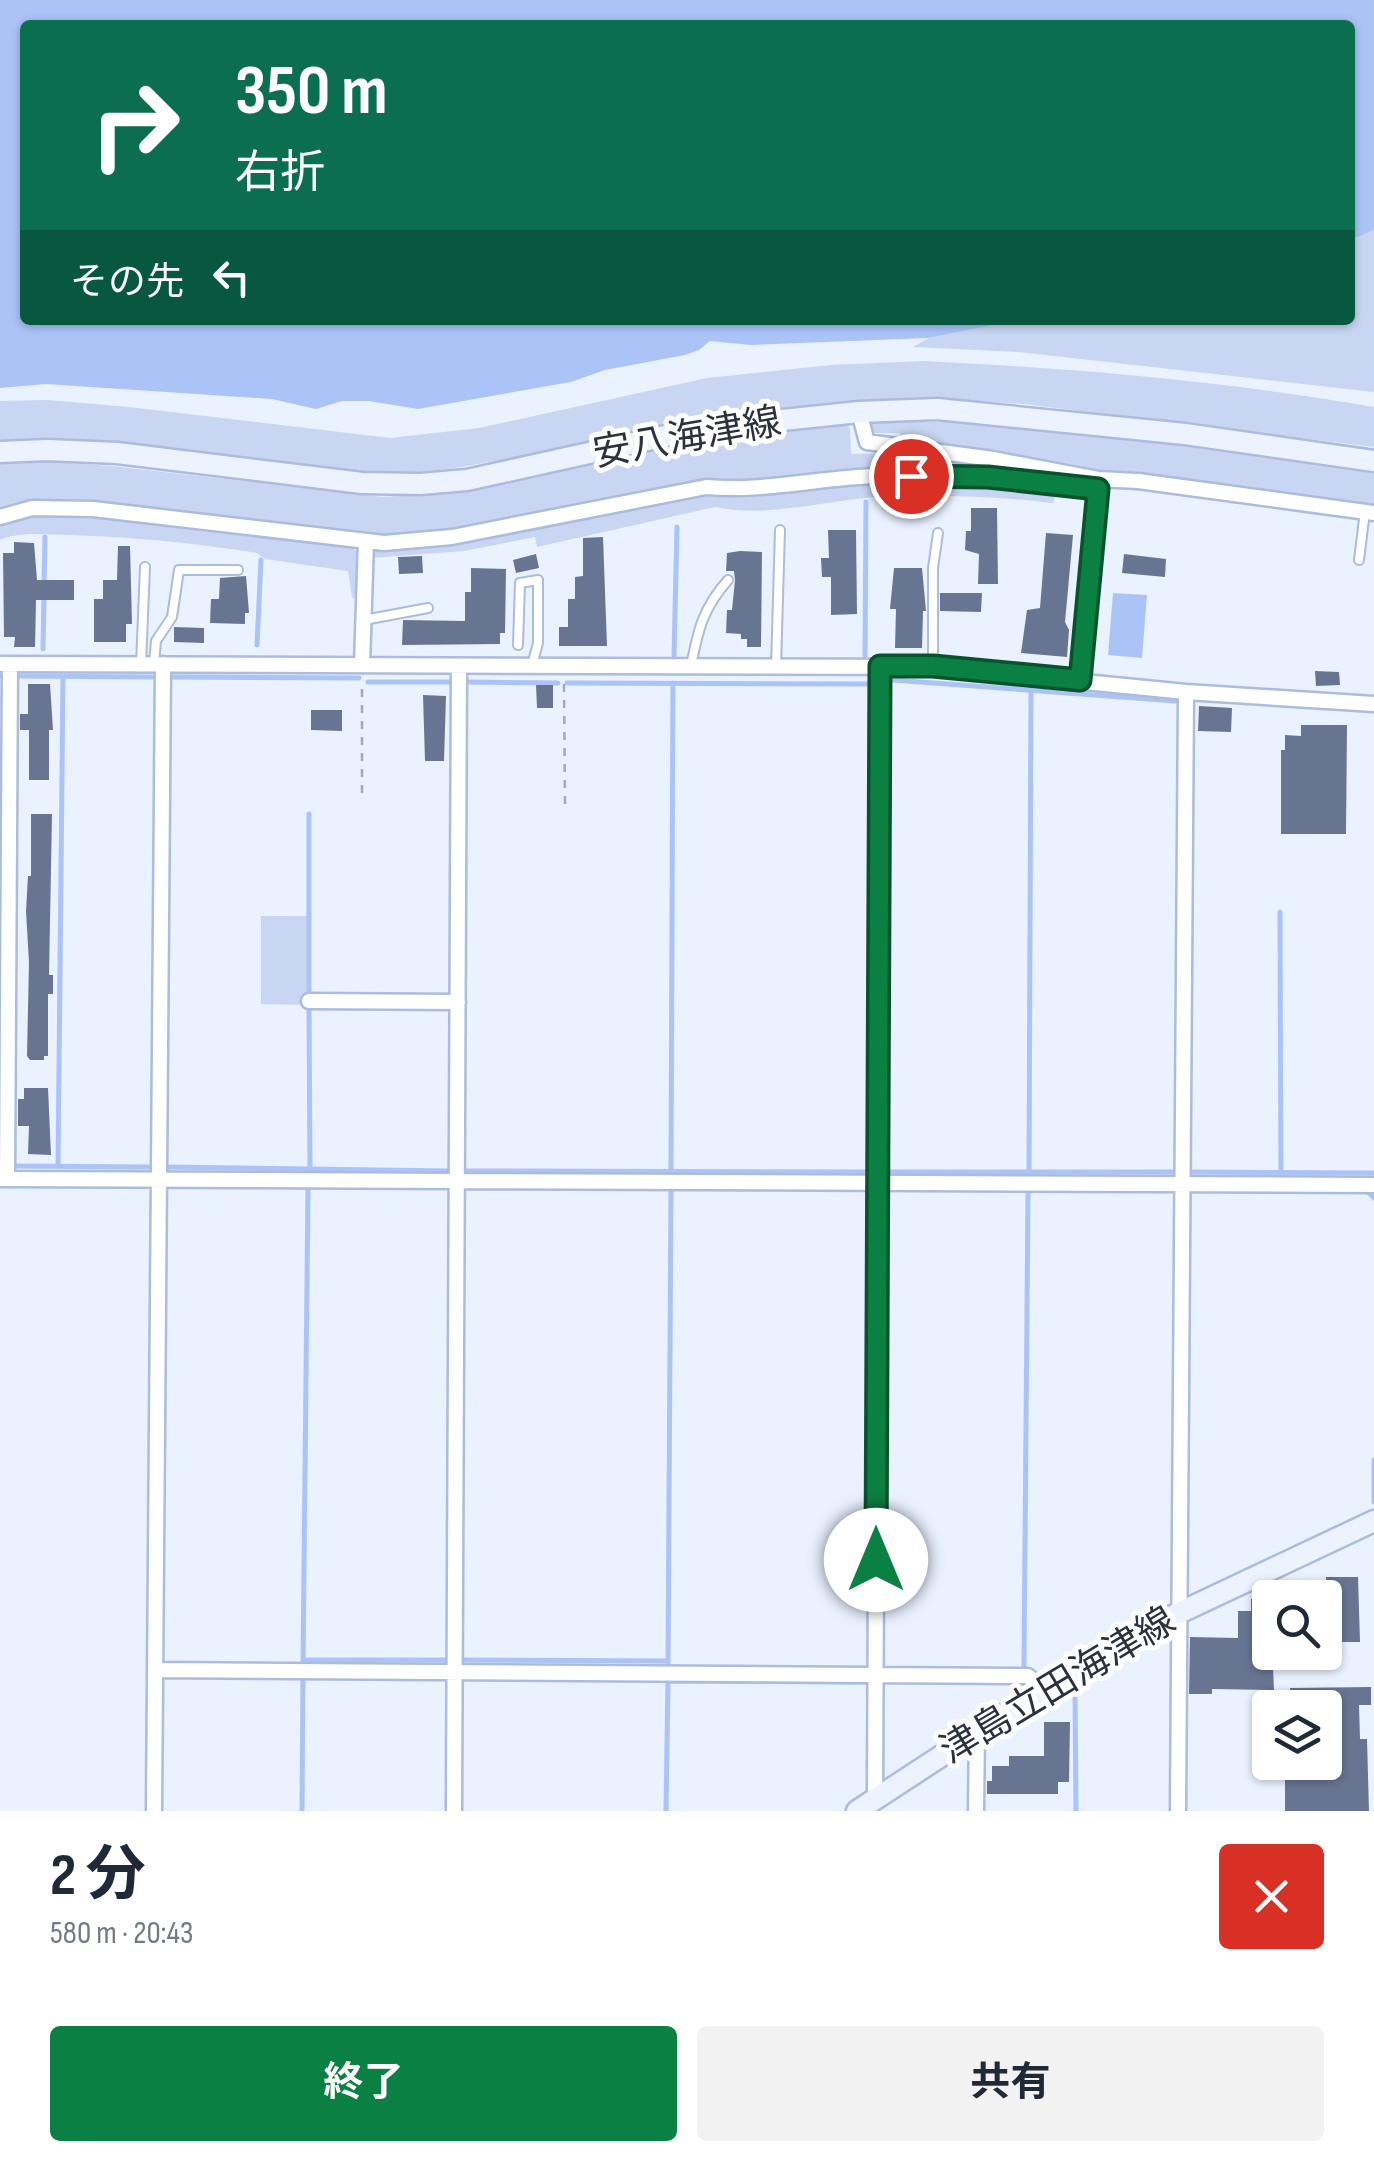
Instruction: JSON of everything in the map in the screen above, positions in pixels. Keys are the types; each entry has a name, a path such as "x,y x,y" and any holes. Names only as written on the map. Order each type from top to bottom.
{"main road":[{"name":"安八海津線","path":"0,452 117,453 362,483 420,484 467,480 696,428 859,412 937,409 1185,434 1374,461"},
{"name":"津島立田海津線","path":"857,1811 1111,1646 1374,1522"}],"street":[{"path":"859,412 866,442 993,459 1098,484"},
{"path":"0,517 32,508 93,510 384,543 452,538 706,487 744,490 872,476 988,477 1098,484 1138,481 1370,512"},
{"path":"1080,680 1098,484"},
{"path":"362,665 366,541"},
{"path":"1374,704 1186,692 933,666 5,664 4,1179 1374,1185"},
{"path":"153,664 157,1180 154,1811"},
{"path":"454,1811 459,666"},
{"path":"875,1798 880,666"},
{"path":"1178,1811 1186,692"},
{"path":"308,1001 458,1002"},
{"path":"157,1670 1028,1676 1041,1688"},
{"path":"976,1811 977,1731"}],"lane":[{"path":"1360,560 1370,512"},
{"path":"776,667 780,530"},
{"path":"933,666 933,568 938,533"},
{"path":"144,567 153,664"},
{"path":"153,664 156,641 172,617 178,570 238,570"},
{"path":"518,644 520,584 538,580 538,644 531,667"},
{"path":"691,667 697,632 710,600 728,580"},
{"path":"364,620 428,608"}],"path":[{"path":"362,665 362,792"},
{"path":"564,667 565,804"}],"shaded area":[{"path":"1374,144 1374,392 1019,352 913,347 950,325 1355,325 1355,146"},
{"path":"923,361 1149,377 1374,407 1374,447 1024,404 931,398 855,401 693,420 524,456 393,474 345,473 118,443 0,442 0,401 48,400 129,407 390,438 479,428 707,378 831,365"},
{"path":"869,422 975,422 1291,456 1374,470 1374,507 1097,474 901,443 900,433 871,433"},
{"path":"846,424 850,428 851,454 942,458 1009,468 1031,476 744,485 710,480 455,533 392,538 95,506 18,503 0,509 0,464 41,461 111,466 383,497 443,492 695,443"},
{"path":"871,481 987,483 1079,493 1088,501 1055,495 1053,503 920,496 876,497 775,510 715,507 537,547 535,537 464,551 370,558 372,548 677,497 737,497"},
{"path":"41,514 350,546 360,554 359,603 352,597 348,571 265,559 257,553 94,536 25,534 0,540 0,523"},
{"path":"261,916 308,916 308,1005 261,1004"}],"water":[{"path":"0,0 1374,0 1374,230 1355,238 1355,20 20,20 20,325 993,325 927,338 751,345 710,341 685,355 605,370 571,382 418,409 342,401 316,409 272,399 46,384 0,388"},
{"path":"1113,593 1147,595 1142,658 1108,655"}],"building":[{"path":"971,508 997,508 998,584 978,584 979,554 965,550 966,531 971,531"},
{"path":"828,530 856,530 857,614 831,615 831,577 822,577 821,558 829,558"},
{"path":"1046,533 1073,535 1065,622 1069,630 1067,657 1021,653 1027,610 1040,608"},
{"path":"603,537 607,646 559,646 559,627 568,627 568,599 575,599 575,577 583,576 583,538"},
{"path":"14,542 34,543 37,580 74,580 74,600 36,600 35,647 14,647 15,637 4,637 3,553 14,553"},
{"path":"118,546 130,546 132,624 126,624 126,642 94,642 94,599 103,599 103,580 117,580"},
{"path":"762,552 761,647 747,647 747,639 741,639 741,634 726,633 735,580 734,571 726,571 727,553"},
{"path":"536,554 539,568 516,573 513,560"},
{"path":"1124,554 1166,559 1165,577 1122,573"},
{"path":"422,556 423,573 399,574 398,557"},
{"path":"471,568 506,569 505,633 500,633 500,644 402,645 403,620 465,621 465,592 471,592"},
{"path":"894,568 922,568 926,611 922,648 895,648 896,609 890,609"},
{"path":"246,576 249,613 245,613 245,624 210,623 211,599 219,599 220,578"},
{"path":"940,593 982,593 981,612 940,611"},
{"path":"174,627 204,628 204,643 174,642"},
{"path":"1315,671 1339,672 1340,685 1316,686"},
{"path":"28,684 50,684 53,730 49,730 49,780 29,780 29,730 20,730 20,714 28,714"},
{"path":"536,685 553,685 553,708 537,708"},
{"path":"423,695 446,696 444,761 425,761"},
{"path":"1199,706 1232,708 1231,732 1198,731"},
{"path":"311,710 342,710 342,731 311,730"},
{"path":"1301,725 1347,725 1346,834 1281,834 1281,750 1285,750 1285,735 1301,736"},
{"path":"31,814 52,814 49,975 53,975 53,994 48,994 48,1056 44,1060 30,1060 27,1056 26,911 31,876"},
{"path":"24,1088 48,1088 51,1155 28,1154 29,1126 18,1126 18,1099 24,1099"},
{"path":"1358,1577 1360,1642 1342,1642 1342,1580 1326,1580"},
{"path":"1252,1599 1252,1670 1273,1670 1274,1690 1212,1689 1212,1694 1189,1694 1190,1637 1238,1638 1238,1611 1251,1611"},
{"path":"1371,1687 1371,1705 1359,1705 1360,1739 1367,1739 1369,1811 1285,1811 1285,1780 1342,1780 1342,1690 1290,1688"},
{"path":"1044,1722 1070,1722 1069,1782 1058,1782 1058,1794 987,1794 992,1766 1009,1766 1009,1756 1044,1756"}],"waterway":[{"path":"865,656 866,502"},
{"path":"674,656 677,527"},
{"path":"44,584 45,537"},
{"path":"257,645 261,560"},
{"path":"43,649 44,595"},
{"path":"16,676 152,677"},
{"path":"58,1167 63,677"},
{"path":"167,677 359,678"},
{"path":"893,680 1175,701"},
{"path":"368,682 451,682"},
{"path":"466,682 558,683"},
{"path":"567,683 874,684"},
{"path":"671,1171 673,683"},
{"path":"1029,1177 1031,688"},
{"path":"309,814 309,995"},
{"path":"1280,912 1281,1173"},
{"path":"309,1007 310,1167"},
{"path":"12,1166 149,1167"},
{"path":"165,1167 449,1171"},
{"path":"466,1171 870,1172"},
{"path":"883,1172 1173,1172"},
{"path":"1188,1172 1374,1173"},
{"path":"303,1665 308,1188"},
{"path":"668,1666 671,1190"},
{"path":"1024,1667 1028,1191"},
{"path":"1369,1193 1374,1198"},
{"path":"1374,1460 1374,1502"},
{"path":"303,1660 448,1660"},
{"path":"462,1660 668,1661"},
{"path":"302,1811 303,1677"},
{"path":"666,1811 668,1680"},
{"path":"668,1681 870,1682"},
{"path":"1075,1689 1076,1811"}],"route":[{"path":"876,1560 880,666 933,666 1080,680 1098,489 988,477 911,476"}]}
